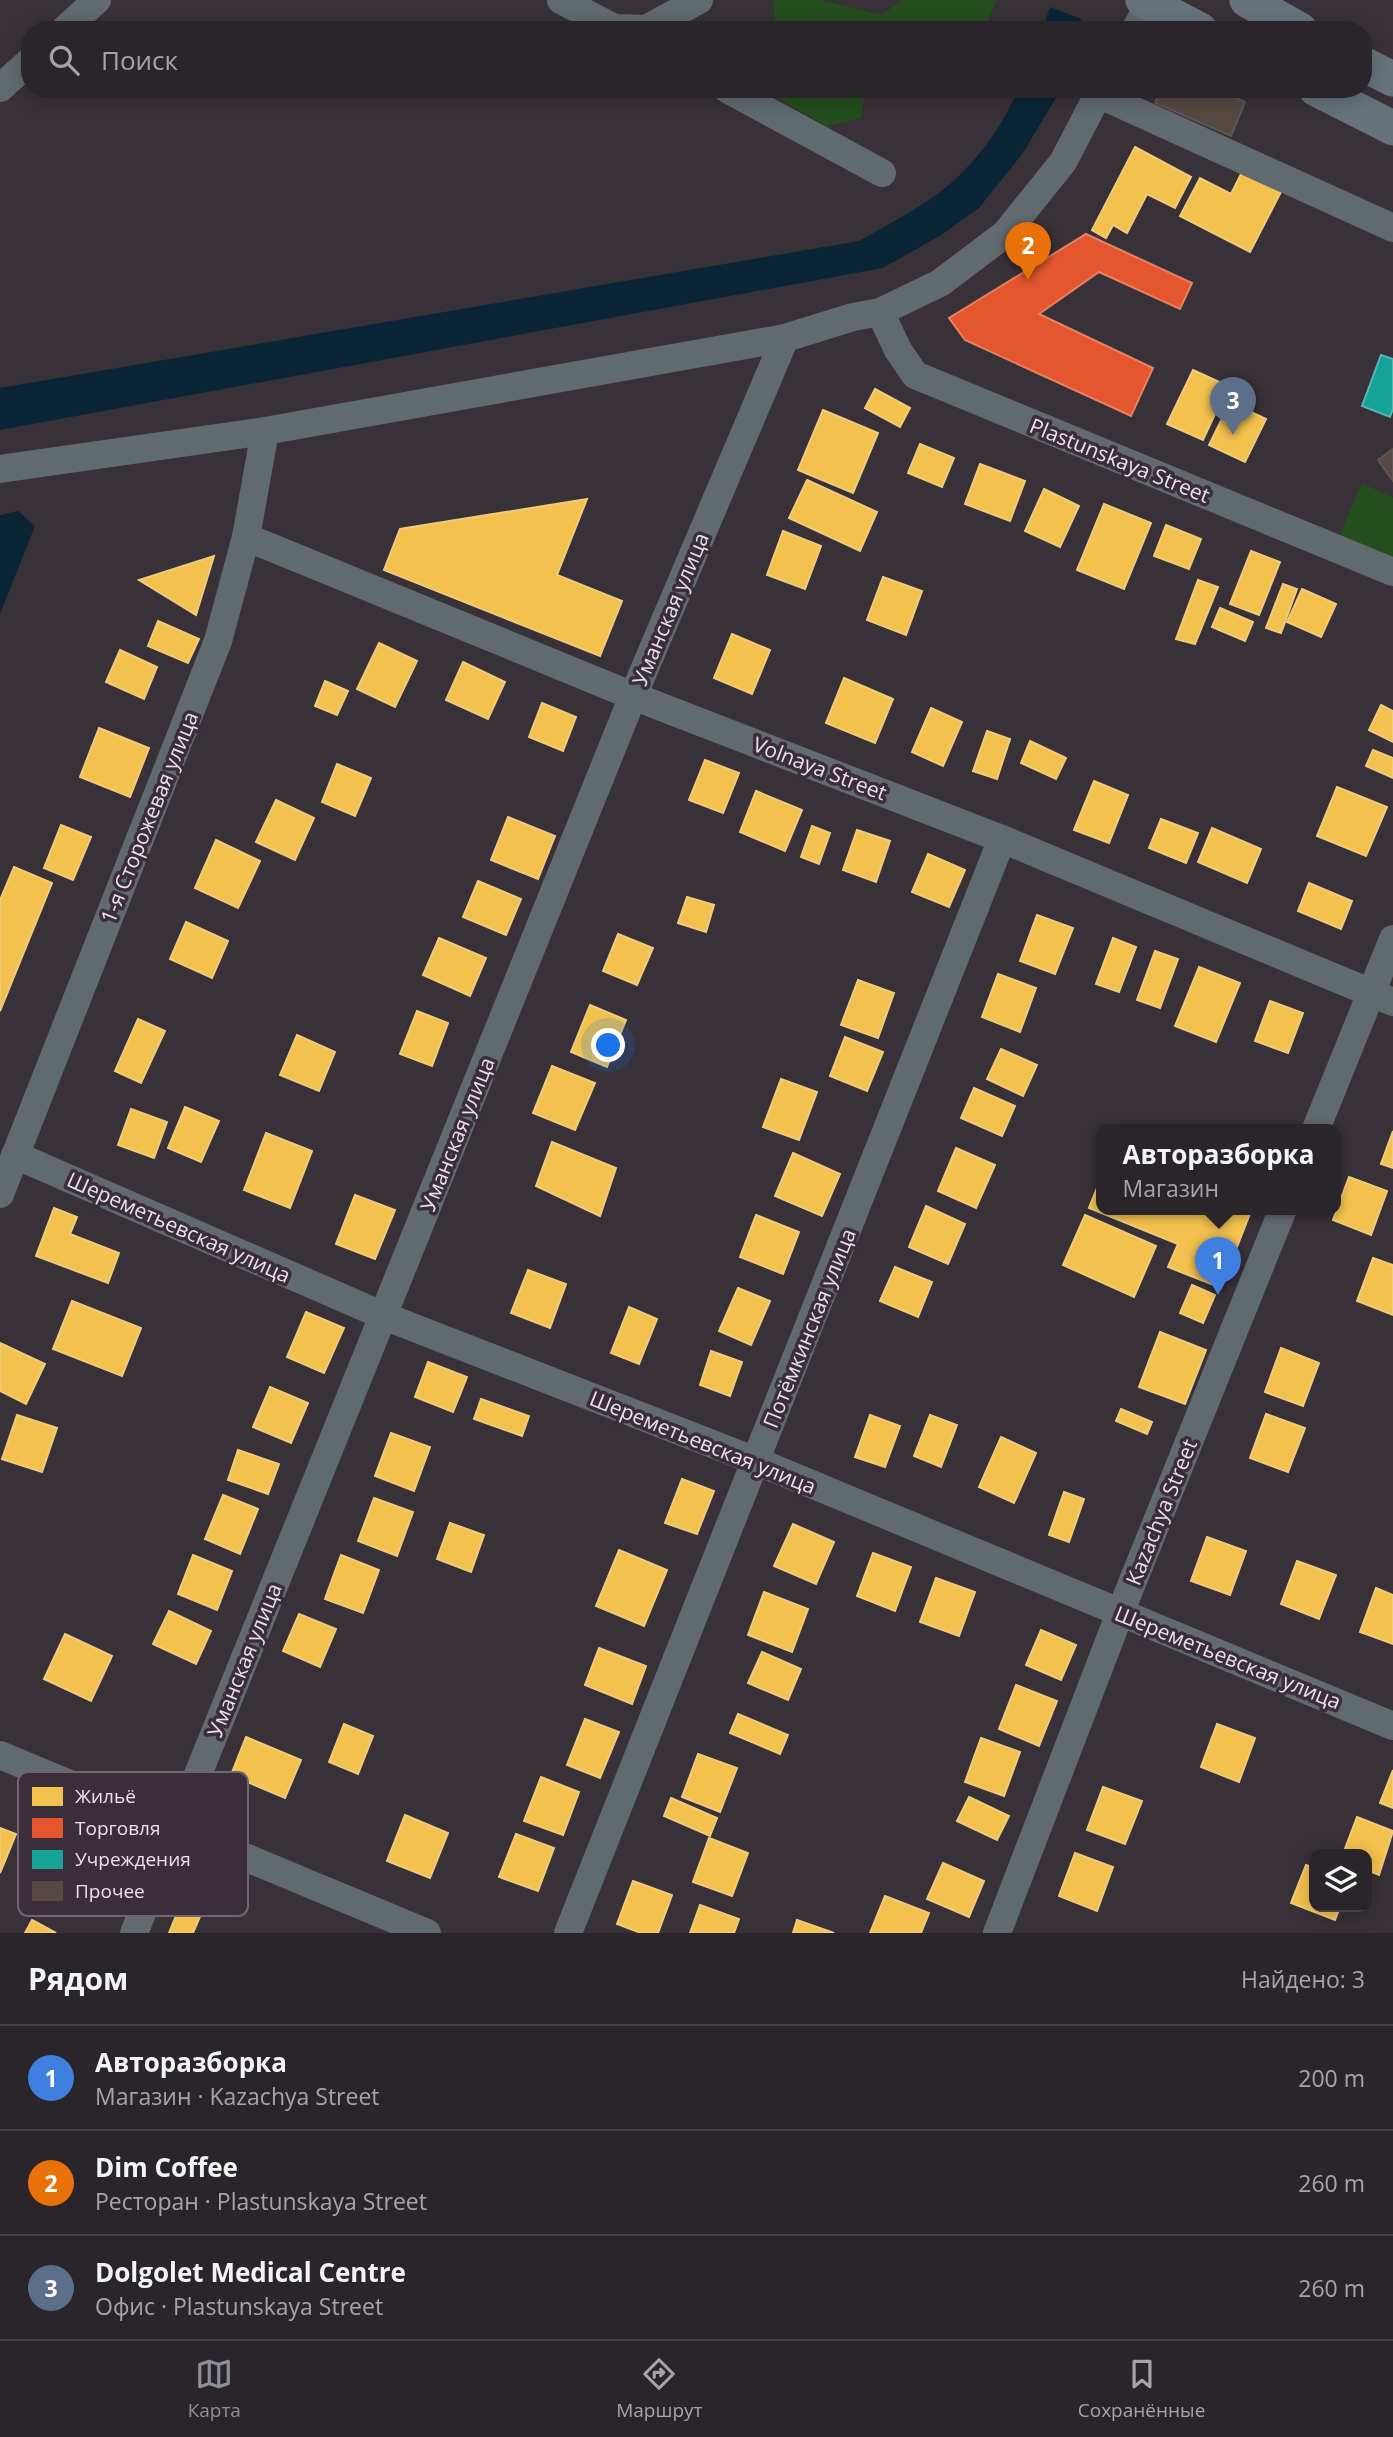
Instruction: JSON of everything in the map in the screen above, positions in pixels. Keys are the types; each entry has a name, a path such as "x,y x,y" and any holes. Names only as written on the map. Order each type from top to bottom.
{"main road":[{"path":"1247,0 1284,21"},
{"path":"1145,8 1178,21"},
{"path":"1372,68 1393,79"},
{"path":"1332,98 1391,129"}],"street":[{"path":"74,21 97,0"},
{"path":"561,0 600,21"},
{"path":"661,21 699,0"},
{"path":"0,88 21,69"},
{"path":"744,98 882,173"},
{"path":"0,469 265,431 785,338 853,317 880,312 940,283 1005,234 1062,162 1096,98"},
{"path":"1112,98 1393,228"},
{"name":"Plastunskaya Street","path":"880,312 898,350 915,376 1393,572"},
{"name":"Уманская улица","path":"199,1772 633,696 785,338"},
{"name":"1-я Сторожевая улица","path":"0,1194 218,641 246,537 265,431"},
{"name":"Volnaya Street","path":"246,537 633,696 1002,839 1382,998"},
{"name":"Потёмкинская улица","path":"568,1933 1002,839"},
{"path":"1319,1124 1382,998 1393,939"},
{"name":"Шереметьевская улица","path":"15,1155 384,1316 756,1461 1393,1726"},
{"name":"Kazachya Street","path":"997,1933 1120,1613 1281,1215"},
{"path":"0,1755 41,1772"},
{"path":"248,1858 427,1933"},
{"name":"Уманская улица","path":"134,1933 141,1916"}],"green space":[{"path":"773,0 821,0 882,15 902,0 997,0 988,21 775,21"},
{"path":"777,98 864,98 861,118 827,126"},
{"path":"1362,483 1393,498 1393,561 1337,540"}],"water":[{"path":"1050,7 1082,19 1081,21 1045,21"},
{"path":"1014,98 1056,98 1023,153 979,208 941,235 883,268 0,430 0,388 859,241 929,200 951,183 975,159"},
{"path":"18,511 35,526 0,614 0,515"}],"building: Жильё":[{"path":"1135,147 1191,177 1175,208 1147,194 1127,233 1113,225 1106,238 1092,230"},
{"path":"1244,168 1283,188 1250,252 1180,216 1200,178 1231,194"},
{"path":"1193,370 1228,386 1203,440 1167,424"},
{"path":"875,389 910,408 900,427 865,408"},
{"path":"1230,402 1266,419 1245,462 1209,445"},
{"path":"823,410 878,433 853,493 798,470"},
{"path":"920,444 954,458 942,487 908,473"},
{"path":"980,464 1025,481 1010,521 965,504"},
{"path":"807,480 877,512 860,551 789,518"},
{"path":"1044,489 1079,506 1060,547 1025,531"},
{"path":"587,499 557,575 622,601 600,656 384,570 400,529"},
{"path":"1104,504 1151,523 1124,589 1077,570"},
{"path":"1166,525 1201,539 1189,569 1154,556"},
{"path":"783,531 821,546 805,589 767,575"},
{"path":"1251,551 1280,562 1259,615 1230,604"},
{"path":"214,556 196,615 139,580"},
{"path":"883,577 922,591 906,635 867,620"},
{"path":"1198,580 1218,587 1195,644 1176,639"},
{"path":"1283,584 1297,589 1281,633 1266,628"},
{"path":"1302,589 1336,604 1321,637 1287,622"},
{"path":"1220,608 1253,622 1245,641 1212,627"},
{"path":"158,621 199,639 188,663 148,646"},
{"path":"732,634 770,650 752,694 714,678"},
{"path":"379,643 417,661 395,707 357,689"},
{"path":"120,650 157,667 144,699 106,682"},
{"path":"463,662 505,682 488,719 446,700"},
{"path":"844,678 893,699 875,743 826,723"},
{"path":"325,681 348,691 337,715 315,706"},
{"path":"542,703 576,717 563,751 529,737"},
{"path":"1381,705 1393,711 1393,742 1369,730"},
{"path":"931,708 962,722 943,766 912,752"},
{"path":"99,728 149,748 130,797 80,777"},
{"path":"987,731 1010,739 997,779 973,771"},
{"path":"1030,741 1066,758 1056,779 1021,763"},
{"path":"1373,750 1393,758 1393,778 1366,766"},
{"path":"705,760 739,773 723,813 689,800"},
{"path":"337,764 371,778 355,816 322,802"},
{"path":"1094,781 1128,795 1109,843 1074,830"},
{"path":"1337,787 1387,807 1366,856 1317,836"},
{"path":"756,791 802,810 785,851 740,832"},
{"path":"276,800 314,818 295,860 256,842"},
{"path":"508,817 555,836 538,879 491,860"},
{"path":"1161,819 1198,833 1186,863 1149,848"},
{"path":"61,825 91,837 73,880 44,868"},
{"path":"812,826 830,833 819,864 801,857"},
{"path":"1212,828 1261,849 1247,883 1198,862"},
{"path":"857,830 890,841 876,882 843,870"},
{"path":"216,840 260,861 238,908 195,888"},
{"path":"928,854 965,870 949,907 912,892"},
{"path":"14,867 52,883 0,1011 0,900"},
{"path":"478,881 521,899 506,935 463,917"},
{"path":"1309,883 1352,901 1341,929 1298,911"},
{"path":"687,897 714,905 706,932 678,923"},
{"path":"1037,915 1073,928 1055,974 1020,961"},
{"path":"186,922 228,941 212,978 170,959"},
{"path":"618,934 653,948 637,985 603,971"},
{"path":"439,938 486,958 470,996 423,975"},
{"path":"1113,938 1136,947 1119,992 1096,984"},
{"path":"1155,951 1178,959 1160,1008 1137,1000"},
{"path":"1199,967 1240,983 1216,1042 1175,1026"},
{"path":"998,974 1036,988 1020,1032 982,1017"},
{"path":"858,980 894,993 878,1038 841,1025"},
{"path":"1270,1001 1303,1013 1288,1053 1255,1041"},
{"path":"590,1005 626,1020 607,1067 571,1052"},
{"path":"417,1011 448,1023 432,1066 400,1054"},
{"path":"138,1019 165,1031 141,1083 115,1071"},
{"path":"297,1035 335,1052 319,1091 280,1075"},
{"path":"845,1037 883,1052 867,1091 830,1076"},
{"path":"1001,1049 1037,1065 1023,1096 987,1079"},
{"path":"552,1066 595,1083 575,1130 533,1113"},
{"path":"781,1079 817,1092 799,1140 763,1127"},
{"path":"974,1088 1015,1106 1002,1136 961,1118"},
{"path":"185,1107 219,1121 201,1162 168,1148"},
{"path":"131,1109 167,1122 154,1158 118,1145"},
{"path":"1393,1131 1393,1168 1381,1164"},
{"path":"266,1133 312,1151 290,1208 244,1190"},
{"path":"552,1142 616,1168 600,1216 536,1186"},
{"path":"956,1148 995,1165 976,1208 938,1191"},
{"path":"793,1153 840,1174 822,1216 775,1196"},
{"path":"1349,1177 1387,1191 1371,1235 1333,1220 1335,1215 1341,1215 1341,1198"},
{"path":"1096,1190 1096,1211 1089,1208"},
{"path":"355,1195 395,1210 375,1259 336,1244"},
{"path":"926,1206 965,1224 948,1264 909,1247"},
{"path":"54,1208 77,1217 70,1234 119,1253 108,1283 36,1256"},
{"path":"756,1215 799,1232 783,1274 740,1257"},
{"path":"1085,1215 1156,1246 1134,1297 1063,1265"},
{"path":"1106,1215 1249,1215 1221,1288 1168,1267 1178,1244"},
{"path":"1373,1258 1393,1265 1393,1315 1357,1301"},
{"path":"895,1267 932,1282 918,1317 880,1301"},
{"path":"528,1270 566,1284 550,1328 511,1313"},
{"path":"1192,1285 1215,1295 1203,1323 1180,1313"},
{"path":"738,1288 770,1301 751,1345 719,1331"},
{"path":"72,1301 141,1328 122,1376 53,1349"},
{"path":"629,1307 657,1319 639,1364 611,1353"},
{"path":"306,1312 344,1328 324,1373 287,1357"},
{"path":"1160,1332 1206,1350 1185,1404 1139,1387"},
{"path":"0,1343 45,1364 26,1404 0,1391"},
{"path":"1281,1348 1319,1363 1303,1406 1265,1392"},
{"path":"711,1351 742,1362 730,1396 700,1385"},
{"path":"428,1362 467,1377 453,1412 415,1397"},
{"path":"270,1387 308,1403 291,1443 253,1427"},
{"path":"481,1399 529,1416 522,1436 474,1419"},
{"path":"1121,1409 1152,1422 1147,1434 1116,1421"},
{"path":"1266,1414 1305,1428 1288,1472 1250,1458"},
{"path":"17,1415 57,1428 42,1472 2,1459"},
{"path":"870,1415 900,1426 885,1467 855,1457"},
{"path":"930,1415 957,1425 941,1467 914,1456"},
{"path":"391,1433 430,1447 414,1491 375,1476"},
{"path":"1001,1437 1036,1453 1014,1503 979,1487"},
{"path":"238,1450 279,1464 268,1494 228,1480"},
{"path":"682,1479 714,1491 697,1534 665,1523"},
{"path":"1064,1492 1084,1499 1069,1542 1049,1535"},
{"path":"223,1495 258,1509 240,1554 205,1539"},
{"path":"374,1498 413,1512 397,1556 358,1541"},
{"path":"450,1523 484,1535 471,1572 437,1559"},
{"path":"793,1524 834,1542 816,1584 774,1566"},
{"path":"1207,1537 1246,1551 1230,1595 1191,1581"},
{"path":"619,1550 667,1570 644,1626 596,1606"},
{"path":"873,1553 911,1567 895,1611 857,1596"},
{"path":"193,1555 232,1571 217,1610 178,1594"},
{"path":"341,1555 379,1570 363,1613 325,1599"},
{"path":"1297,1561 1336,1575 1319,1619 1281,1604"},
{"path":"936,1578 975,1592 959,1636 920,1622"},
{"path":"1376,1588 1393,1595 1393,1644 1360,1632"},
{"path":"764,1592 808,1609 792,1652 748,1635"},
{"path":"169,1611 211,1631 196,1664 153,1644"},
{"path":"299,1614 336,1629 320,1667 283,1651"},
{"path":"1041,1630 1076,1645 1061,1680 1026,1665"},
{"path":"65,1634 112,1656 91,1701 44,1679"},
{"path":"599,1648 646,1666 632,1704 585,1685"},
{"path":"762,1652 801,1669 788,1700 748,1683"},
{"path":"1016,1685 1057,1701 1039,1746 999,1729"},
{"path":"738,1714 788,1735 780,1754 730,1733"},
{"path":"585,1719 619,1732 600,1778 567,1765"},
{"path":"344,1724 373,1736 358,1774 329,1762"},
{"path":"1217,1724 1255,1738 1239,1782 1201,1767"},
{"path":"246,1737 301,1760 285,1798 248,1782 248,1772 232,1772"},
{"path":"981,1738 1020,1752 1004,1796 965,1782"},
{"path":"698,1754 737,1768 720,1812 682,1797"},
{"path":"1393,1770 1393,1808 1380,1803"},
{"path":"541,1777 579,1792 563,1835 524,1821"},
{"path":"1103,1787 1142,1801 1125,1844 1087,1830"},
{"path":"969,1797 1009,1816 997,1840 957,1821"},
{"path":"671,1798 717,1818 710,1836 664,1816"},
{"path":"405,1815 448,1833 430,1878 387,1861"},
{"path":"1357,1817 1393,1831 1379,1875 1372,1872 1372,1849 1345,1849"},
{"path":"0,1828 16,1834 0,1873"},
{"path":"516,1834 554,1848 538,1891 499,1877"},
{"path":"709,1838 748,1853 732,1896 693,1882"},
{"path":"1075,1853 1113,1867 1097,1911 1059,1896"},
{"path":"943,1863 984,1881 969,1917 927,1899"},
{"path":"1306,1865 1309,1866 1309,1910 1291,1903"},
{"path":"633,1881 672,1895 658,1933 641,1933 617,1924"},
{"path":"885,1896 929,1913 921,1933 870,1933"},
{"path":"700,1905 739,1919 734,1933 690,1933"},
{"path":"1314,1912 1338,1912 1335,1920"},
{"path":"176,1916 200,1916 193,1933 169,1933"},
{"path":"32,1920 56,1933 25,1933"},
{"path":"797,1920 834,1933 793,1933"}],"building: Торговля":[{"path":"1086,234 1192,283 1180,309 1099,272 1039,314 1153,368 1131,416 965,340 949,318"}],"building: Учреждения":[{"path":"1381,355 1393,359 1393,409 1390,417 1362,406"}],"building: Прочее":[{"path":"1157,98 1236,98 1245,102 1231,136 1155,103"},
{"path":"1393,449 1393,481 1378,460"}],"place":[{"name":"Dim Coffee","path":"1028,280"},
{"name":"Dolgolet Medical Centre","path":"1233,435"},
{"name":"Авторазборка","path":"1218,1295"}]}
